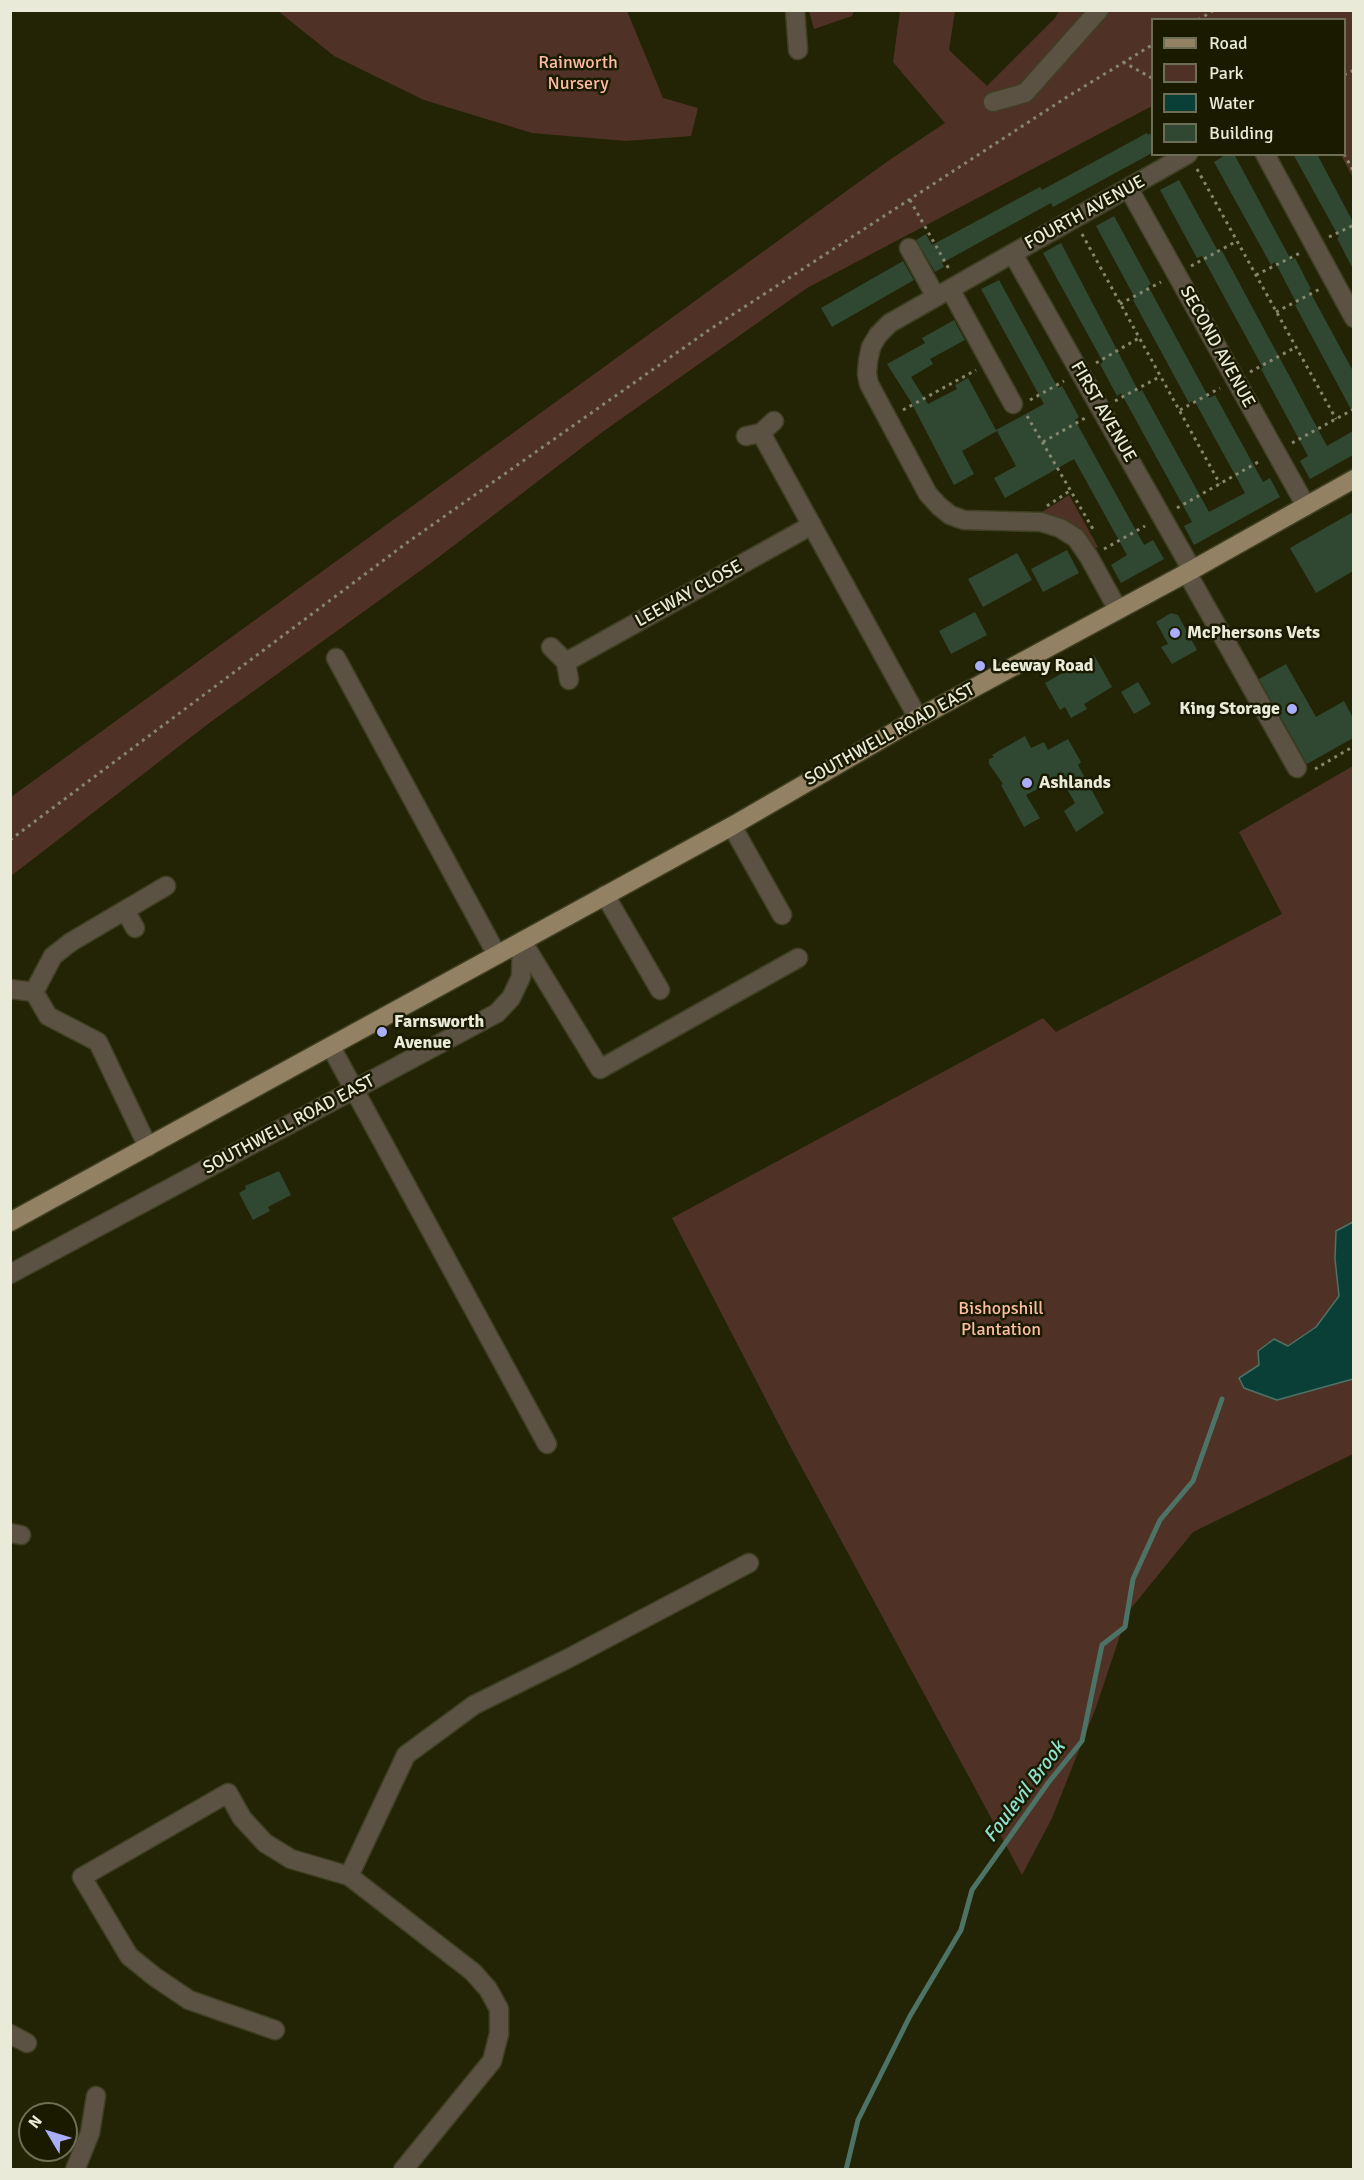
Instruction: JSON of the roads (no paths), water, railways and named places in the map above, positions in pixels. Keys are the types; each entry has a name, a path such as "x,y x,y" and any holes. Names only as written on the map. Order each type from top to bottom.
{"main road":[{"name":"SOUTHWELL ROAD EAST","path":"10,1222 732,826 918,718 1190,571 1353,479"}],"street":[{"path":"795,10 798,50"},
{"path":"993,102 1025,93 1099,10"},
{"path":"1266,156 1353,318"},
{"name":"FOURTH AVENUE","path":"1118,610 1076,538 1060,528 1041,522 964,519 950,515 939,506 928,494 869,384 867,374 872,347 878,335 890,323 1128,189 1191,159"},
{"name":"SECOND AVENUE","path":"1128,189 1306,506"},
{"path":"909,248 948,290 1013,404"},
{"name":"FIRST AVENUE","path":"1013,254 1162,516 1297,768"},
{"path":"760,430 918,718"},
{"name":"LEEWAY CLOSE","path":"551,647 568,671 812,525"},
{"path":"336,658 497,955"},
{"path":"732,826 782,915"},
{"path":"34,992 53,956 71,942 166,886"},
{"path":"605,895 660,990"},
{"path":"125,910 135,928"},
{"path":"522,941 600,1069 798,958"},
{"name":"SOUTHWELL ROAD EAST","path":"10,1274 497,1013 511,998 521,977 522,941"},
{"path":"10,989 34,992"},
{"path":"34,992 48,1016 98,1042 148,1147"},
{"path":"331,1047 547,1444"},
{"path":"349,1876 406,1755 474,1705 569,1658 749,1563"},
{"path":"275,2030 189,2000 155,1977 129,1956 82,1878 228,1793 242,1818 265,1843 291,1859 349,1876 473,1972 488,1989 499,2009 499,2034 492,2061 403,2169"},
{"path":"10,2034 27,2043"},
{"path":"75,2169 90,2133 96,2096"}],"water":[{"path":"1353,1222 1353,1379 1277,1400 1244,1388 1239,1378 1259,1365 1258,1351 1274,1339 1288,1346 1316,1327 1339,1296 1335,1259 1336,1231"}],"waterway":[{"name":"Foulevil Brook","path":"846,2170 858,2120 910,2016 961,1930 972,1890 1048,1783 1082,1741 1102,1645 1125,1627 1133,1579 1160,1520 1193,1481 1222,1399"}],"place":[{"name":"McPhersons Vets","path":"1175,633"},
{"name":"Leeway Road","path":"980,666"},
{"name":"King Storage","path":"1292,709"},
{"name":"Ashlands","path":"1027,783"},
{"name":"Farnsworth Avenue","path":"382,1032"}],"park label":[{"name":"Rainworth Nursery","path":"578,73"},
{"name":"Bishopshill Plantation","path":"1001,1319"}]}
